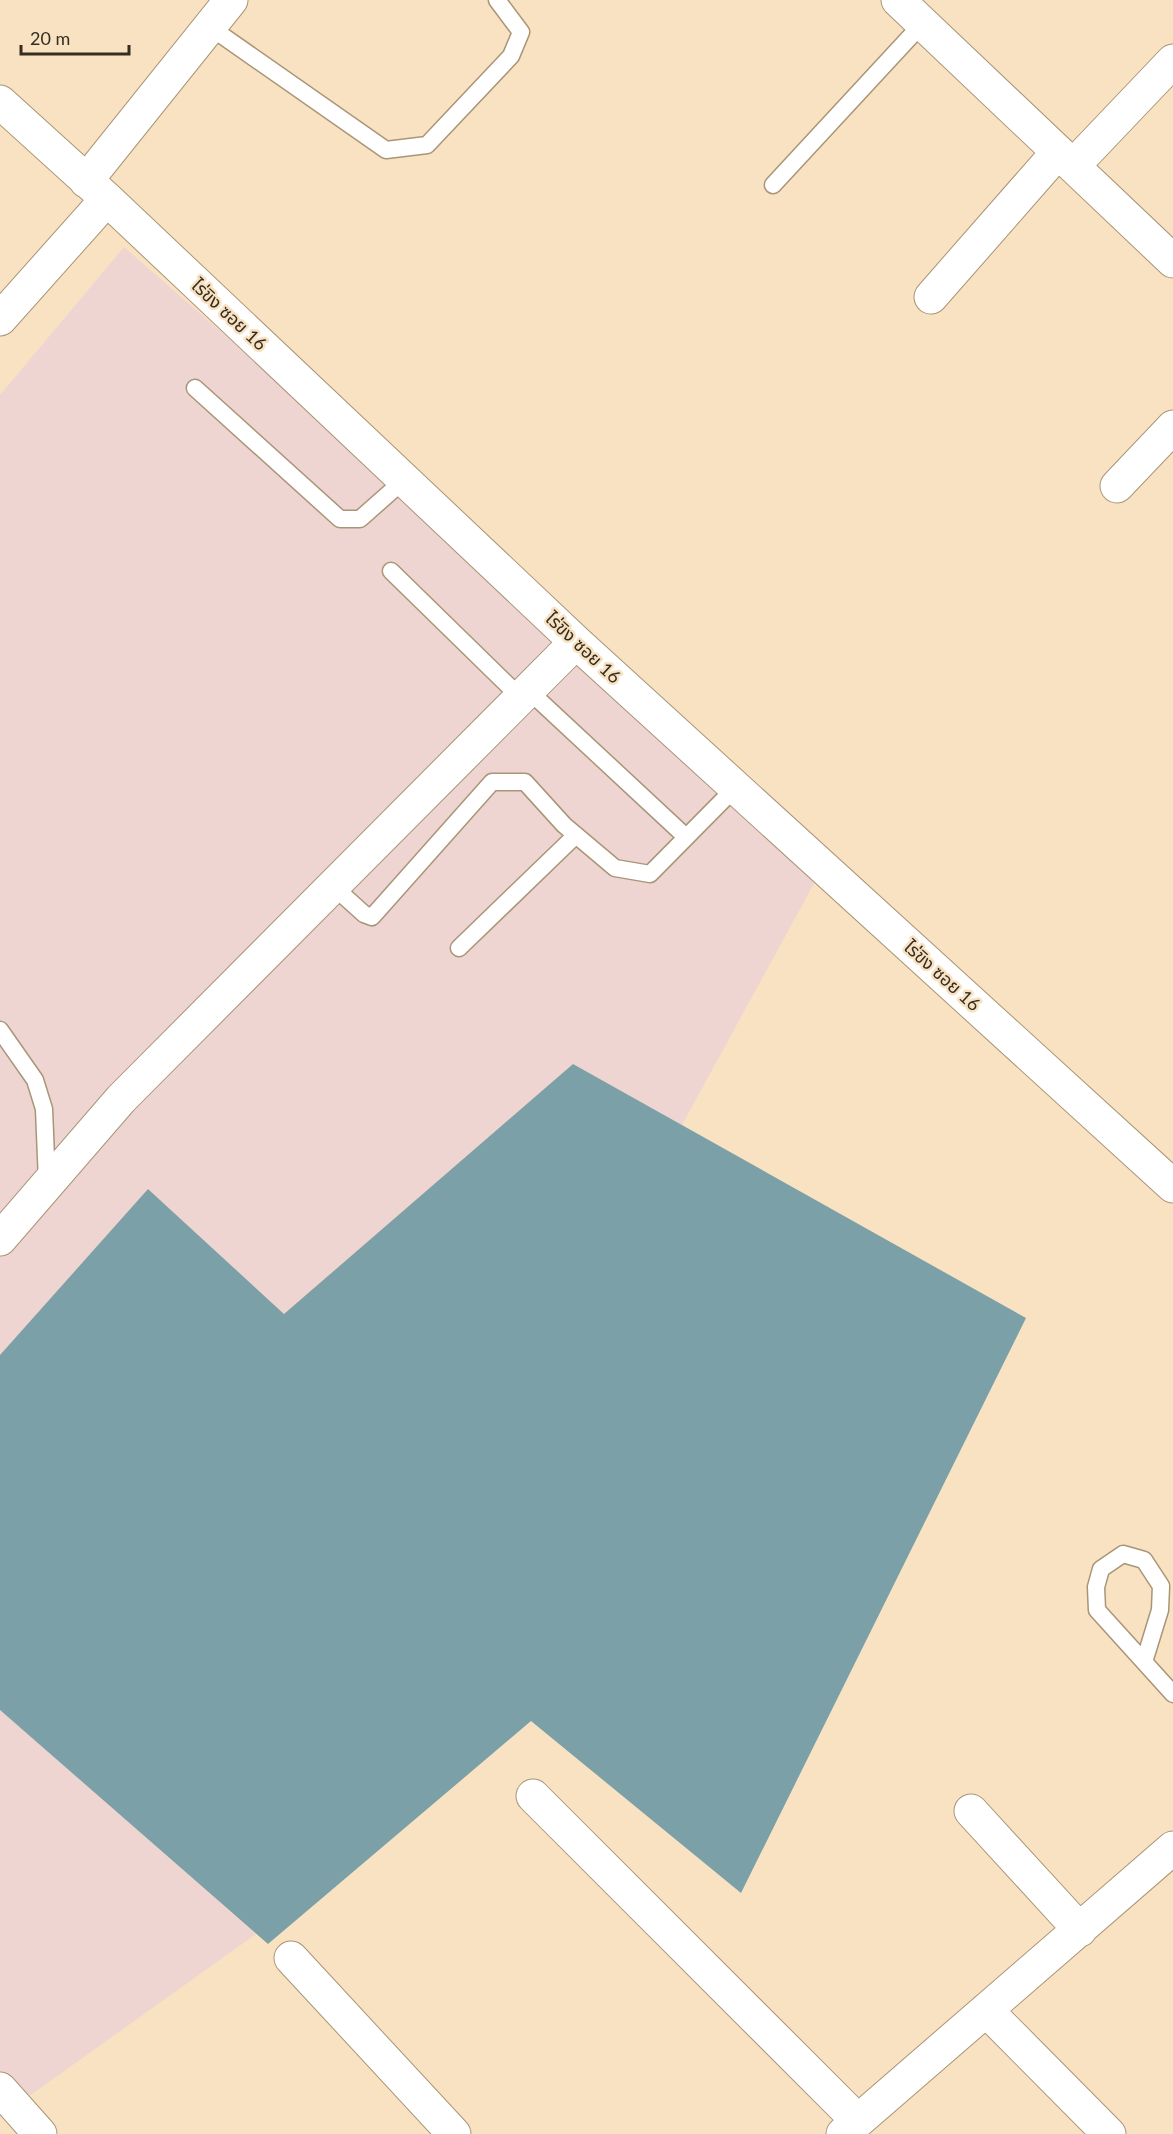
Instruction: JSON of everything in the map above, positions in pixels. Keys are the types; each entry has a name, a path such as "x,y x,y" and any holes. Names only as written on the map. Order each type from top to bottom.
{"street":[{"path":"0,320 97,190 231,0"},
{"path":"917,10 1066,159 1173,261"},
{"path":"931,297 1066,159 1173,60"},
{"name":"ไร่ขิง ซอย 16","path":"0,102 97,190 576,642 1173,1186"},
{"path":"1116,486 1173,427"},
{"path":"0,1239 121,1099 576,642"},
{"path":"532,1796 850,2128 1173,1848"},
{"path":"971,1811 1080,1930"},
{"path":"291,1959 454,2134"},
{"path":"986,2010 1109,2134"},
{"path":"0,2089 40,2134"}],"lane":[{"path":"210,27 386,150 427,145 512,56 521,32 497,0"},
{"path":"773,185 917,10"},
{"path":"195,388 340,519 360,519 404,480"},
{"path":"392,571 524,694 686,837"},
{"path":"333,886 364,914 372,917 492,782 525,782 576,835 615,868 651,874 736,787"},
{"path":"459,948 576,835"},
{"path":"0,1030 35,1080 44,1109 47,1185"},
{"path":"1144,1662 1160,1610 1161,1586 1144,1560 1123,1554 1101,1569 1096,1587 1097,1610 1144,1662 1173,1694"}],"shaded area":[{"path":"124,247 576,642 817,878 682,1125 573,1064 284,1314 148,1189 0,1355 0,395"},
{"path":"0,1710 256,1934 0,2117"}],"water":[{"path":"573,1064 1026,1318 741,1893 531,1721 268,1944 0,1710 0,1355 148,1189 284,1314"}]}
